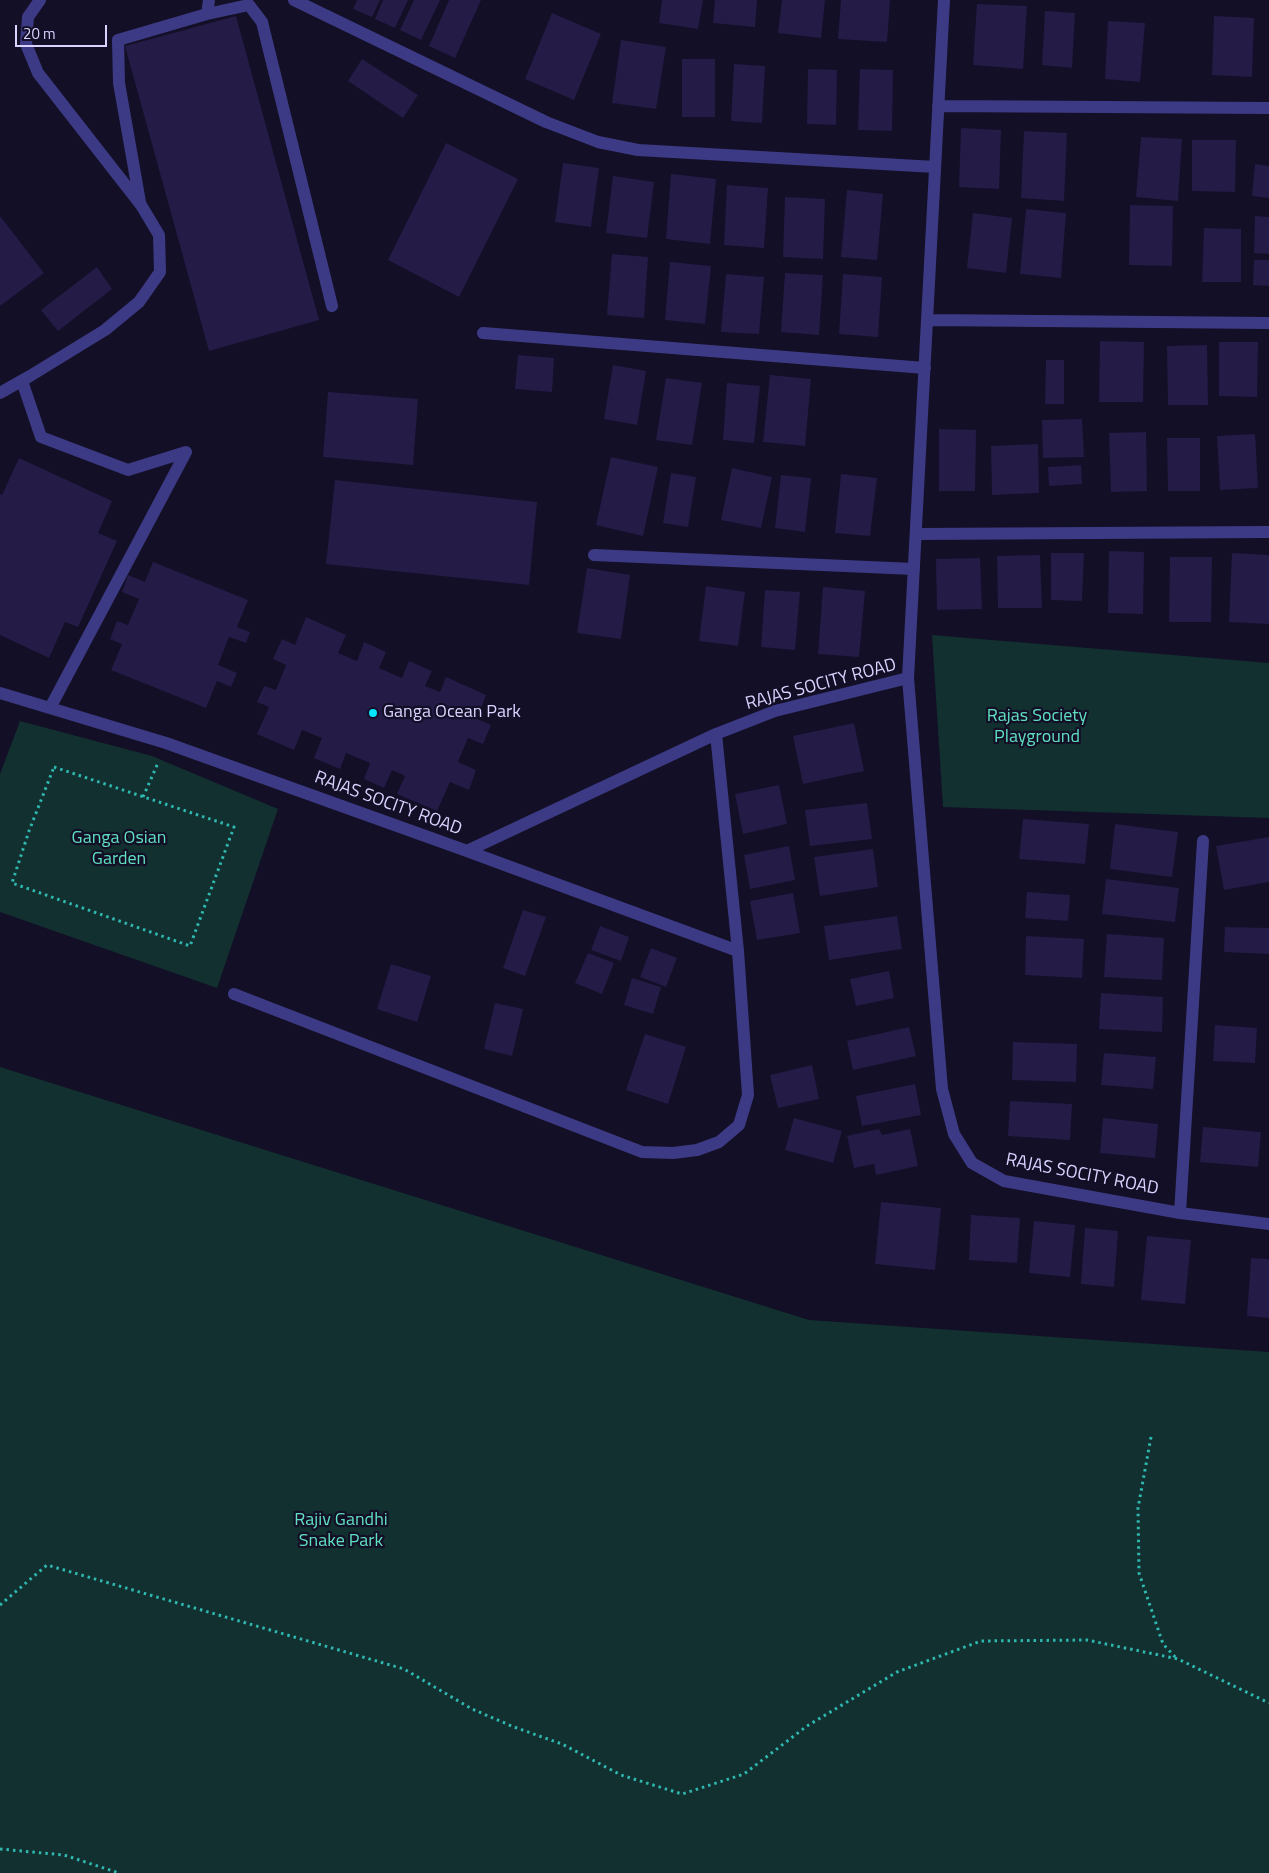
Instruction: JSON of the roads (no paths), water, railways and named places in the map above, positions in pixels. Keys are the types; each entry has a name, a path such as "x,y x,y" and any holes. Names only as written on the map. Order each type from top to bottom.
{"street":[{"path":"0,393 105,330 139,302 160,272 159,235 141,205 38,73 26,44 28,17 40,0"},
{"path":"207,14 209,0"},
{"path":"294,0 546,122 598,142 638,150 935,167"},
{"path":"908,678 944,0"},
{"path":"141,205 120,83 118,40 207,14 249,5 262,22 332,306"},
{"path":"938,106 1269,108"},
{"path":"927,320 1269,323"},
{"path":"483,333 925,368"},
{"path":"22,381 41,436 128,470 186,452 50,708"},
{"path":"916,534 1269,532"},
{"path":"594,555 914,569"},
{"name":"RAJAS SOCITY ROAD","path":"0,693 166,743 467,851 716,734 775,711 908,678 942,1088 954,1134 972,1163 1004,1181 1180,1213 1269,1224"},
{"path":"234,994 642,1152 673,1153 697,1150 718,1142 740,1124 748,1095 738,952 716,734"},
{"path":"1180,1213 1203,841"},
{"path":"467,851 738,952"}],"place":[{"name":"Ganga Ocean Park","path":"373,713"}],"park label":[{"name":"Rajas Society Playground","path":"1037,728"},
{"name":"Ganga Osian Garden","path":"119,850"},
{"name":"Rajiv Gandhi Snake Park","path":"341,1531"}]}
